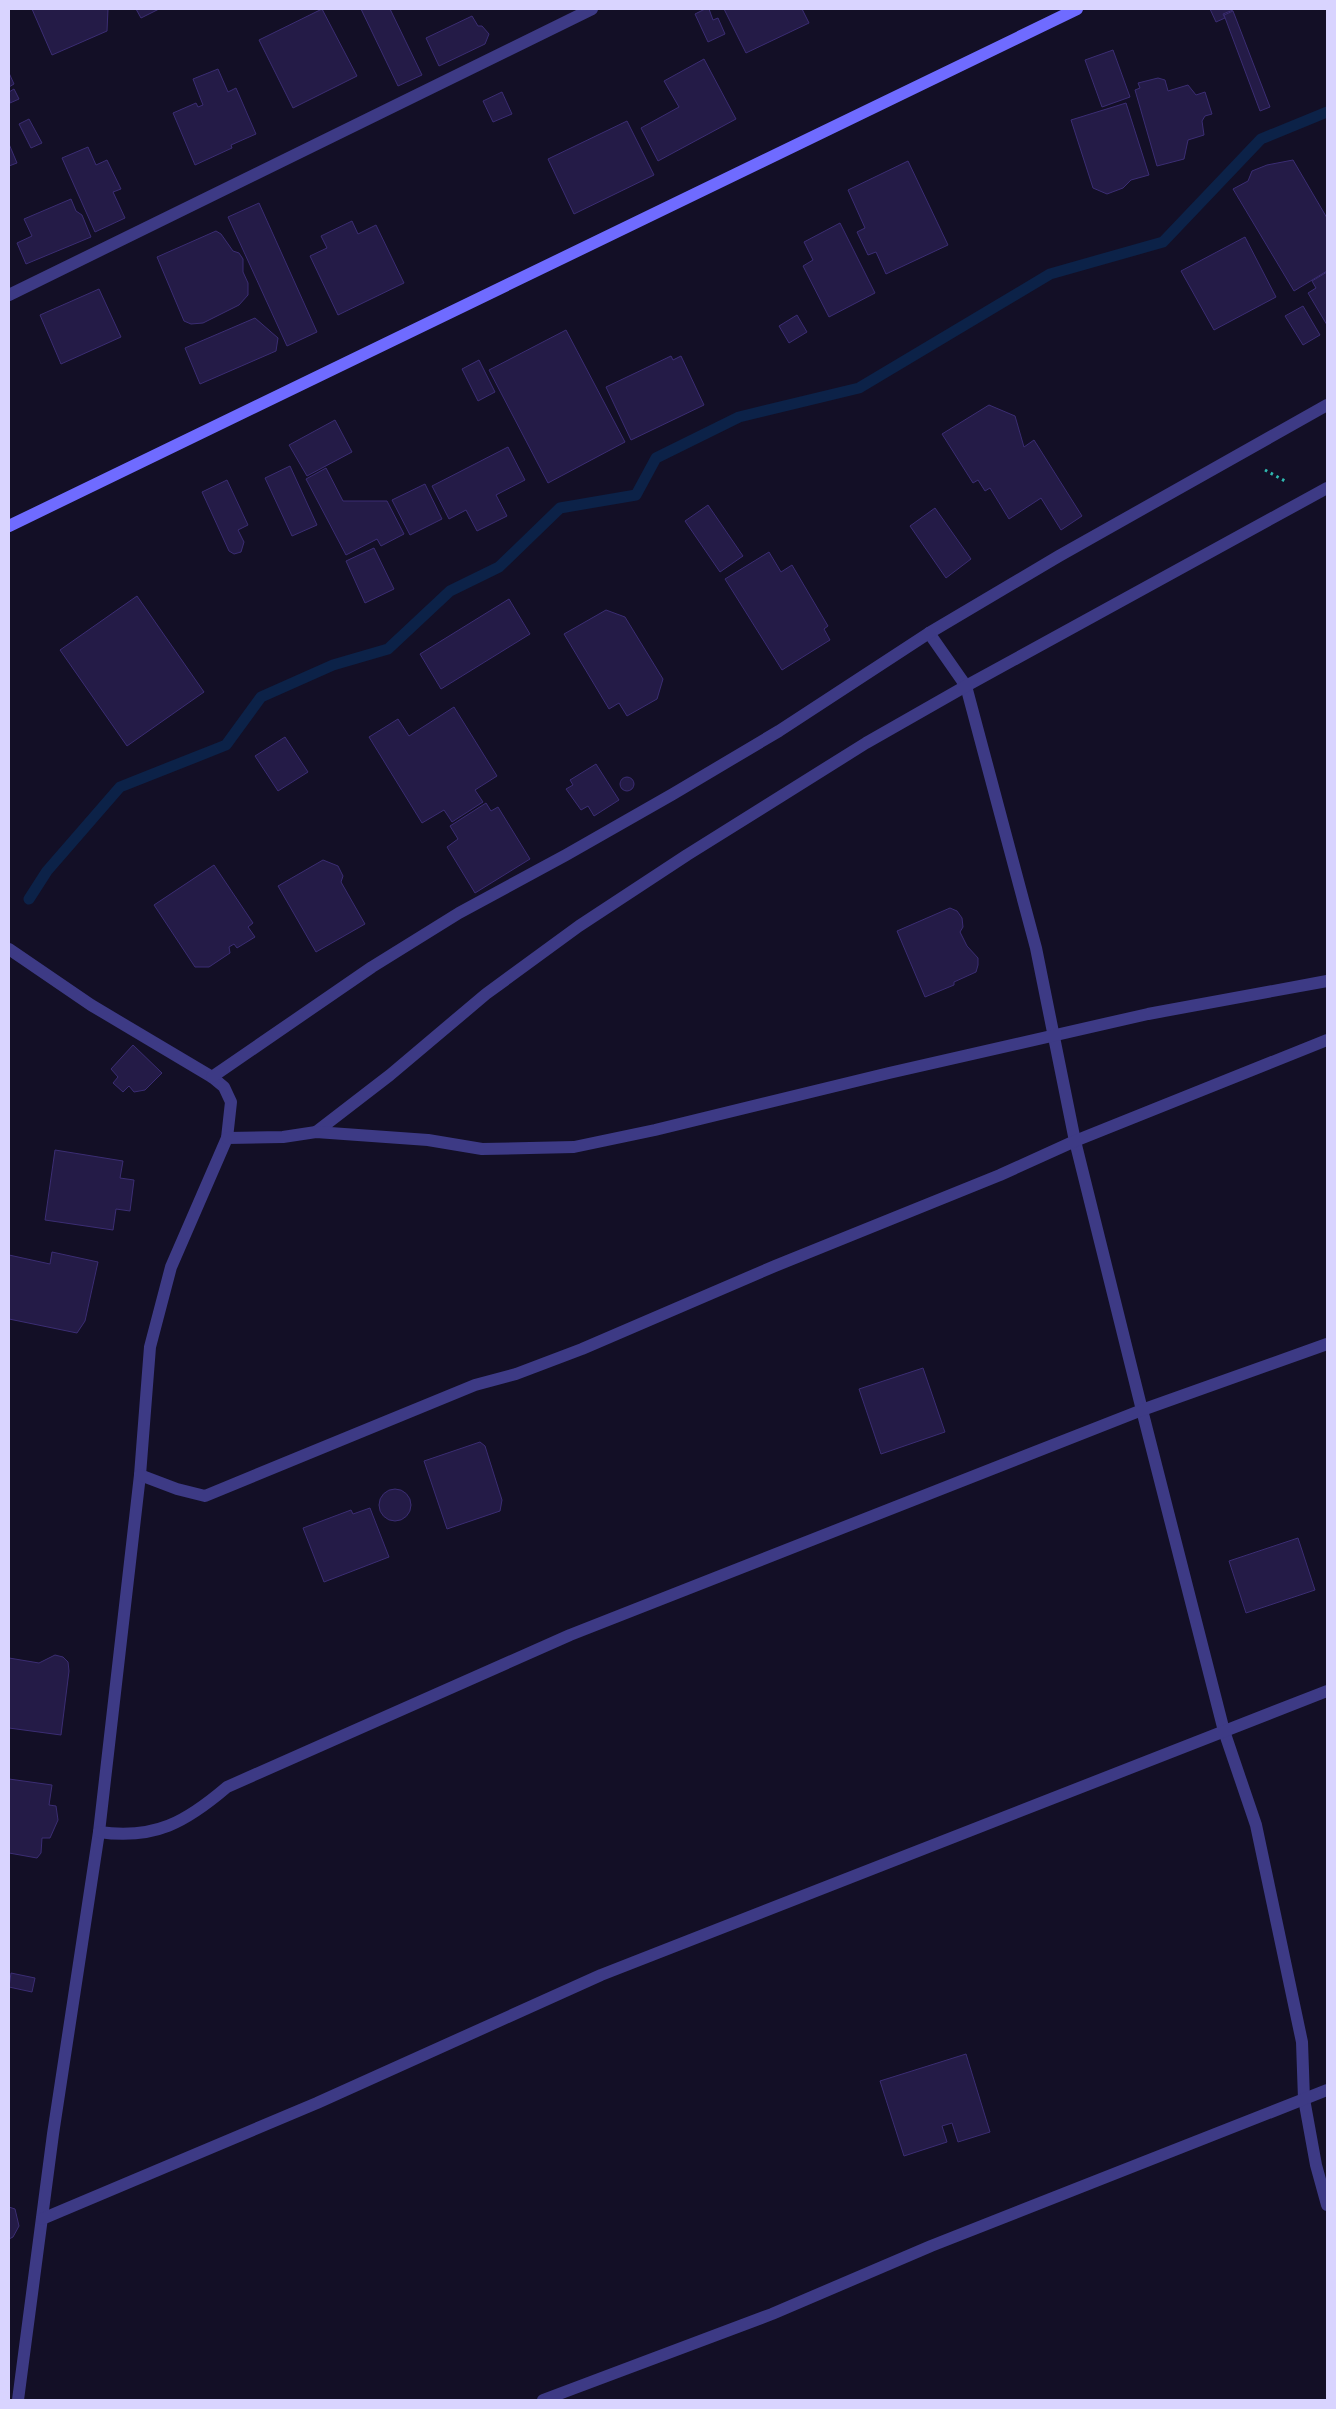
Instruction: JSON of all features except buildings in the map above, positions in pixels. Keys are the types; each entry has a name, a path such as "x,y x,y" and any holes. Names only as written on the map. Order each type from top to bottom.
{"main road":[{"path":"9,526 1077,9"}],"street":[{"path":"9,295 592,9"},
{"path":"212,1077 372,967 451,918 681,789 778,731 929,633 1059,556 1327,405"},
{"path":"316,1132 390,1075 486,994 579,926 751,814 866,743 966,686 1327,488"},
{"path":"929,633 966,686 1036,948 1075,1140 1142,1410 1224,1731 1256,1825 1302,2042 1304,2099 1316,2165 1327,2205"},
{"path":"9,949 91,1005 212,1077 224,1087 231,1102 227,1138 171,1267 150,1347 140,1475 99,1832 53,2134 18,2400"},
{"path":"227,1138 283,1137 316,1132 428,1140 482,1149 574,1147 655,1130 1148,1014 1327,981"},
{"path":"140,1475 177,1489 206,1496 475,1385 516,1374 582,1349 775,1266 1000,1175 1075,1140 1327,1040"},
{"path":"99,1832 118,1835 154,1832 199,1811 227,1787 570,1635 1142,1410 1327,1344"},
{"path":"42,2219 317,2104 601,1975 1327,1691"},
{"path":"543,2400 772,2314 931,2246 1327,2090"}],"path":[{"path":"1230,461 1261,468 1289,483 1303,501"}],"waterway":[{"path":"29,899 47,871 120,787 226,745 261,697 333,665 388,649 450,591 499,567 560,508 636,495 656,458 739,417 859,388 1050,274 1163,242 1261,139 1327,112"}]}
